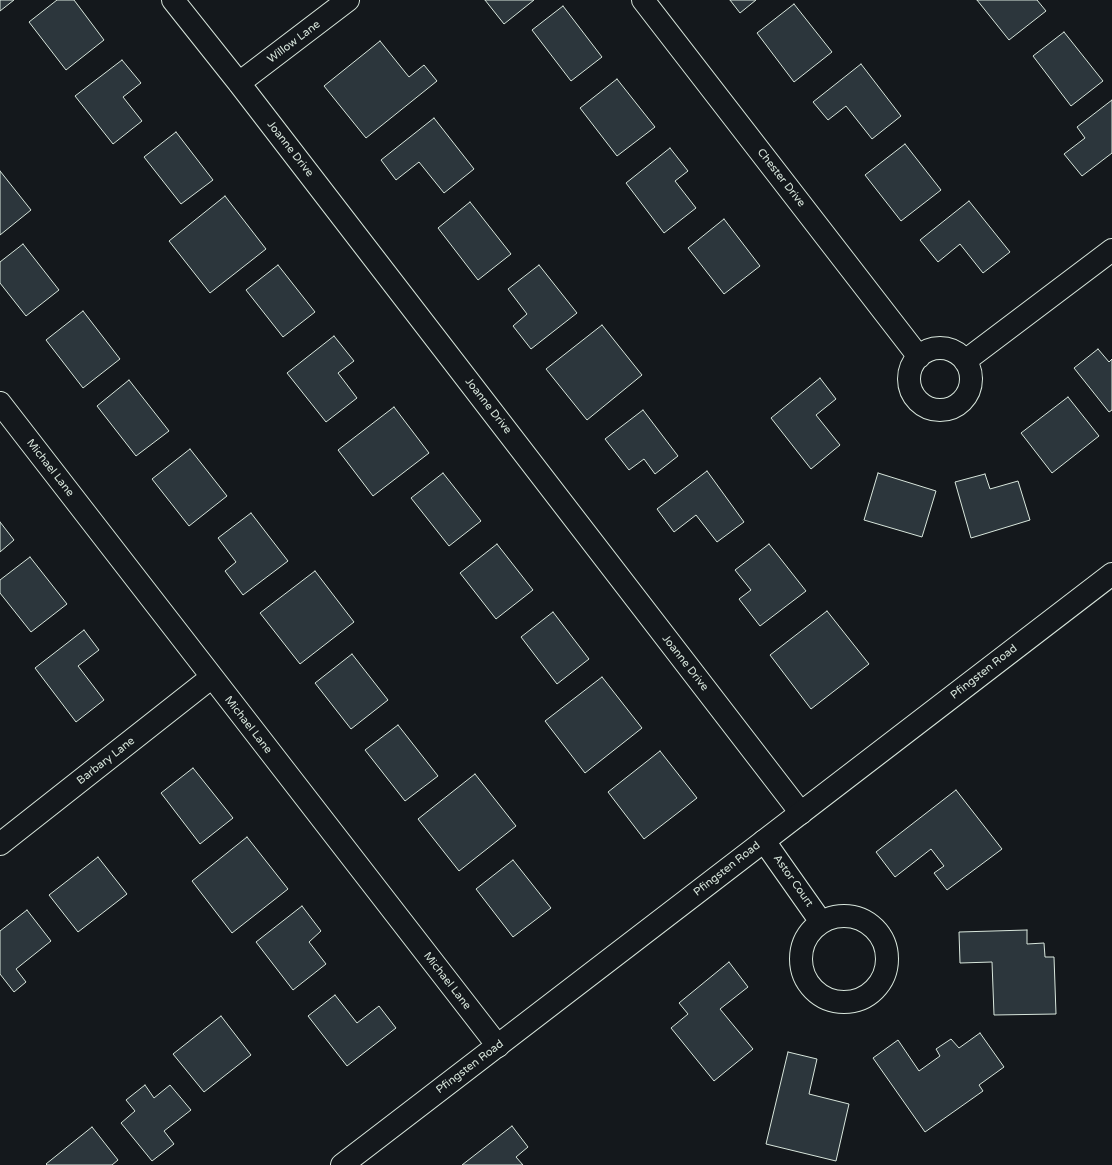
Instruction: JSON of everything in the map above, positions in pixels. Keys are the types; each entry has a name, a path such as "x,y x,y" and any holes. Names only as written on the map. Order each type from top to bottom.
{"street":[{"name":"Joanne Drive","path":"173,0 239,83 801,813"},
{"name":"Willow Lane","path":"239,83 348,0"},
{"name":"Chester Drive","path":"643,0 919,357"},
{"path":"965,361 1112,250"},
{"path":"943,348 959,354 965,361 971,378 968,392 960,403 952,408 943,410 925,406 918,399 912,392 910,373 913,364 919,357 926,352 943,348"},
{"name":"Michael Lane","path":"0,403 498,1046"},
{"name":"Pfingsten Road","path":"345,1164 1112,574"},
{"name":"Barbary Lane","path":"0,844 212,677"},
{"name":"Astor Court","path":"764,841 822,922"}],"building":[{"path":"0,0 14,0 0,11"},
{"path":"57,0 74,0 104,40 66,70 29,22"},
{"path":"485,0 534,0 504,24"},
{"path":"730,0 756,0 740,13"},
{"path":"977,0 1037,0 1046,11 1009,40"},
{"path":"794,4 832,52 794,82 757,33"},
{"path":"563,6 602,57 571,81 532,30"},
{"path":"1064,32 1103,81 1071,106 1033,56"},
{"path":"380,41 409,77 424,65 437,81 366,138 324,86"},
{"path":"122,60 141,83 123,97 142,121 113,144 75,96"},
{"path":"861,64 901,116 872,139 846,106 828,120 813,102"},
{"path":"617,79 655,127 617,156 580,108"},
{"path":"1112,100 1112,153 1082,176 1064,154 1085,138 1077,127"},
{"path":"434,118 474,169 444,193 419,162 396,180 381,160"},
{"path":"176,132 213,180 181,204 144,157"},
{"path":"905,144 941,190 901,221 865,175"},
{"path":"670,148 688,171 675,181 696,208 664,233 626,183"},
{"path":"0,171 31,210 0,235"},
{"path":"225,196 266,249 210,293 169,241"},
{"path":"969,201 1010,252 983,273 960,244 938,262 920,240"},
{"path":"470,202 511,254 478,280 438,228"},
{"path":"724,219 760,266 724,294 688,248"},
{"path":"23,244 59,290 26,316 0,283 0,262"},
{"path":"278,265 315,312 283,337 246,290"},
{"path":"539,265 577,313 531,349 513,326 527,314 508,289"},
{"path":"83,311 120,359 83,388 46,340"},
{"path":"602,325 642,375 587,420 546,369"},
{"path":"334,336 354,361 338,373 357,398 326,422 287,373"},
{"path":"1098,349 1109,362 1112,359 1112,410 1109,412 1074,368"},
{"path":"820,378 836,399 816,415 840,445 811,469 771,418"},
{"path":"129,380 169,431 136,456 97,406"},
{"path":"1068,397 1099,436 1052,473 1021,433"},
{"path":"394,407 429,453 373,496 338,450"},
{"path":"643,410 678,456 655,474 644,459 629,470 605,439"},
{"path":"190,449 227,496 189,526 152,479"},
{"path":"707,471 744,522 717,542 696,515 674,532 657,509"},
{"path":"443,473 481,521 449,546 411,498"},
{"path":"878,473 936,491 922,537 864,520"},
{"path":"985,474 990,489 1018,481 1030,520 971,538 955,482"},
{"path":"251,513 288,561 243,595 225,571 236,562 218,538"},
{"path":"0,522 14,540 0,552"},
{"path":"497,544 533,590 496,619 460,573"},
{"path":"769,544 806,591 760,626 739,599 751,590 735,570"},
{"path":"30,557 67,604 31,632 0,593 0,580"},
{"path":"315,571 354,622 300,664 260,613"},
{"path":"827,611 869,664 811,709 770,655"},
{"path":"553,612 589,659 557,684 521,637"},
{"path":"84,630 99,650 78,666 104,700 76,722 35,668"},
{"path":"352,654 388,700 351,729 315,683"},
{"path":"602,677 642,728 585,773 545,721"},
{"path":"398,725 438,776 405,801 365,750"},
{"path":"660,751 697,798 644,839 608,792"},
{"path":"193,768 233,818 200,844 161,793"},
{"path":"475,774 516,826 459,871 418,819"},
{"path":"956,790 1002,849 947,890 934,873 944,866 931,849 895,877 876,852"},
{"path":"247,837 288,889 232,933 192,881"},
{"path":"98,857 127,894 78,932 49,895"},
{"path":"513,860 551,908 513,937 476,889"},
{"path":"302,906 321,931 309,942 326,964 293,990 256,942"},
{"path":"27,910 51,941 16,969 26,982 14,992 0,974 0,931"},
{"path":"1027,930 1027,944 1044,943 1045,957 1054,957 1056,1014 994,1015 992,962 960,963 959,932"},
{"path":"729,962 748,987 720,1009 753,1049 714,1081 671,1028 688,1014 679,1003"},
{"path":"335,995 357,1023 379,1006 396,1028 347,1066 308,1016"},
{"path":"221,1016 251,1055 204,1092 173,1054"},
{"path":"980,1033 1004,1067 979,1085 983,1091 925,1132 873,1058 898,1040 919,1071 940,1056 936,1049 951,1039 959,1048"},
{"path":"788,1052 817,1059 809,1094 849,1104 836,1161 766,1144"},
{"path":"145,1085 154,1098 170,1085 191,1110 164,1131 174,1144 152,1161 121,1123 135,1111 126,1100"},
{"path":"512,1126 528,1147 516,1157 523,1165 462,1165"},
{"path":"92,1127 118,1160 112,1165 46,1164"}]}
